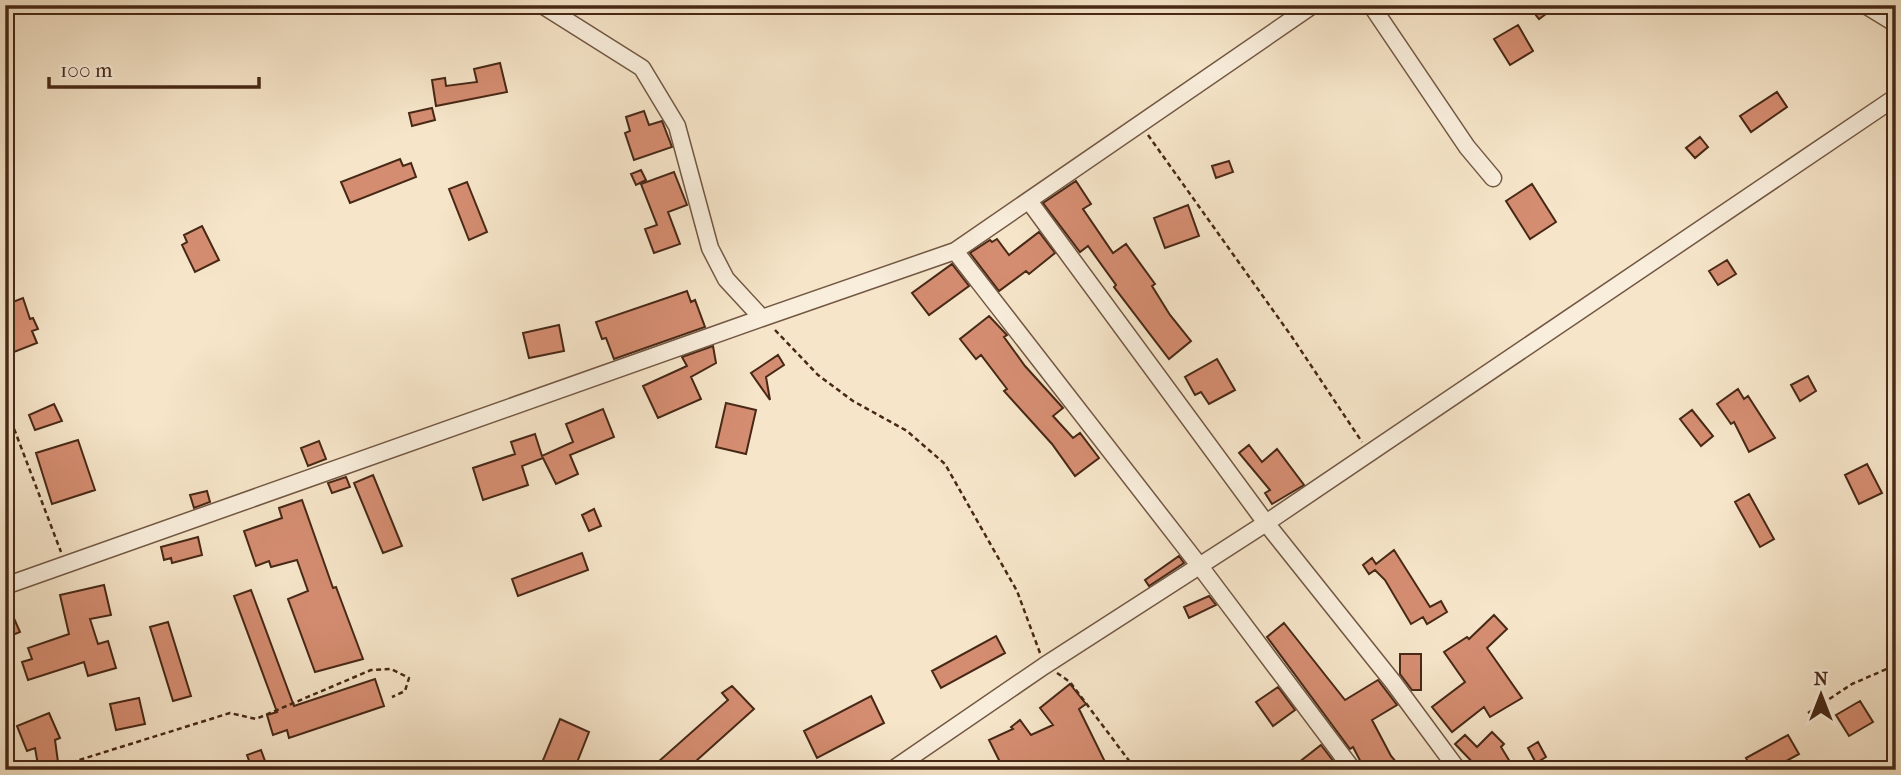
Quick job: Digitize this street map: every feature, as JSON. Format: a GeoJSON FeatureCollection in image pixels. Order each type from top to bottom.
{"type":"FeatureCollection","features":[{"type":"Feature","properties":{"kind":"street"},"geometry":{"type":"LineString","coordinates":[[542,5],[642,68],[677,127],[710,248],[726,279],[762,318]]}},
{"type":"Feature","properties":{"kind":"street"},"geometry":{"type":"LineString","coordinates":[[5,586],[954,251],[1313,5]]}},
{"type":"Feature","properties":{"kind":"street"},"geometry":{"type":"LineString","coordinates":[[1371,5],[1459,136],[1487,174],[1493,178]]}},
{"type":"Feature","properties":{"kind":"street"},"geometry":{"type":"LineString","coordinates":[[1865,5],[1896,23]]}},
{"type":"Feature","properties":{"kind":"street"},"geometry":{"type":"LineString","coordinates":[[892,770],[1044,666],[1369,454],[1896,97]]}},
{"type":"Feature","properties":{"kind":"street"},"geometry":{"type":"LineString","coordinates":[[1029,201],[1266,523],[1393,682],[1458,770]]}},
{"type":"Feature","properties":{"kind":"street"},"geometry":{"type":"LineString","coordinates":[[954,251],[1199,564],[1353,770]]}},
{"type":"Feature","properties":{"kind":"path"},"geometry":{"type":"LineString","coordinates":[[1139,123],[1292,337],[1369,454]]}},
{"type":"Feature","properties":{"kind":"path"},"geometry":{"type":"LineString","coordinates":[[762,318],[818,375],[853,401],[907,431],[945,464],[1017,591],[1044,666],[1070,682],[1136,770]]}},
{"type":"Feature","properties":{"kind":"path"},"geometry":{"type":"LineString","coordinates":[[5,405],[65,565]]}},
{"type":"Feature","properties":{"kind":"path"},"geometry":{"type":"LineString","coordinates":[[1808,713],[1852,684],[1896,665]]}},
{"type":"Feature","properties":{"kind":"path"},"geometry":{"type":"LineString","coordinates":[[47,770],[230,713],[256,719],[371,670],[391,670],[409,678],[405,691],[392,697]]}},
{"type":"Feature","properties":{"kind":"building"},"geometry":{"type":"Polygon","coordinates":[[[1528,5],[1558,5],[1539,19],[1528,5]]]}},
{"type":"Feature","properties":{"kind":"building"},"geometry":{"type":"Polygon","coordinates":[[[1518,25],[1533,51],[1510,65],[1494,39],[1518,25]]]}},
{"type":"Feature","properties":{"kind":"building"},"geometry":{"type":"Polygon","coordinates":[[[500,63],[507,92],[436,106],[432,80],[445,78],[446,86],[477,82],[474,69],[500,63]]]}},
{"type":"Feature","properties":{"kind":"building"},"geometry":{"type":"Polygon","coordinates":[[[1777,92],[1787,107],[1751,132],[1740,116],[1777,92]]]}},
{"type":"Feature","properties":{"kind":"building"},"geometry":{"type":"Polygon","coordinates":[[[432,108],[435,120],[412,126],[409,113],[432,108]]]}},
{"type":"Feature","properties":{"kind":"building"},"geometry":{"type":"Polygon","coordinates":[[[644,111],[649,125],[662,121],[672,147],[634,160],[625,133],[630,131],[626,117],[644,111]]]}},
{"type":"Feature","properties":{"kind":"building"},"geometry":{"type":"Polygon","coordinates":[[[1700,137],[1708,147],[1695,158],[1686,148],[1700,137]]]}},
{"type":"Feature","properties":{"kind":"building"},"geometry":{"type":"Polygon","coordinates":[[[400,159],[403,166],[411,163],[416,177],[350,203],[341,182],[400,159]]]}},
{"type":"Feature","properties":{"kind":"building"},"geometry":{"type":"Polygon","coordinates":[[[1229,161],[1233,172],[1216,178],[1212,166],[1229,161]]]}},
{"type":"Feature","properties":{"kind":"building"},"geometry":{"type":"Polygon","coordinates":[[[641,170],[646,180],[636,185],[631,174],[641,170]]]}},
{"type":"Feature","properties":{"kind":"building"},"geometry":{"type":"Polygon","coordinates":[[[674,172],[687,205],[668,212],[680,244],[654,253],[645,229],[657,225],[641,184],[674,172]]]}},
{"type":"Feature","properties":{"kind":"building"},"geometry":{"type":"Polygon","coordinates":[[[1076,181],[1091,204],[1083,209],[1113,253],[1126,244],[1155,284],[1152,286],[1170,315],[1191,341],[1169,359],[1114,287],[1116,285],[1088,246],[1080,252],[1043,203],[1076,181]]]}},
{"type":"Feature","properties":{"kind":"building"},"geometry":{"type":"Polygon","coordinates":[[[467,182],[487,232],[469,240],[449,189],[467,182]]]}},
{"type":"Feature","properties":{"kind":"building"},"geometry":{"type":"Polygon","coordinates":[[[1532,184],[1556,222],[1530,239],[1506,201],[1532,184]]]}},
{"type":"Feature","properties":{"kind":"building"},"geometry":{"type":"Polygon","coordinates":[[[1188,205],[1199,236],[1165,248],[1154,218],[1188,205]]]}},
{"type":"Feature","properties":{"kind":"building"},"geometry":{"type":"Polygon","coordinates":[[[202,226],[219,260],[195,272],[182,245],[187,242],[184,235],[202,226]]]}},
{"type":"Feature","properties":{"kind":"building"},"geometry":{"type":"Polygon","coordinates":[[[1039,232],[1055,253],[1029,274],[1026,271],[999,291],[970,253],[990,240],[992,242],[997,239],[1009,255],[1039,232]]]}},
{"type":"Feature","properties":{"kind":"building"},"geometry":{"type":"Polygon","coordinates":[[[1727,260],[1736,274],[1718,285],[1709,271],[1727,260]]]}},
{"type":"Feature","properties":{"kind":"building"},"geometry":{"type":"Polygon","coordinates":[[[952,264],[969,286],[929,315],[912,293],[952,264]]]}},
{"type":"Feature","properties":{"kind":"building"},"geometry":{"type":"Polygon","coordinates":[[[687,291],[691,302],[695,300],[705,327],[614,359],[596,322],[687,291]]]}},
{"type":"Feature","properties":{"kind":"building"},"geometry":{"type":"Polygon","coordinates":[[[23,298],[30,319],[33,318],[38,329],[32,331],[37,343],[14,352],[5,327],[5,305],[23,298]]]}},
{"type":"Feature","properties":{"kind":"building"},"geometry":{"type":"Polygon","coordinates":[[[989,316],[1007,335],[1004,337],[1025,366],[1063,408],[1053,416],[1073,438],[1080,433],[1099,458],[1075,476],[1052,444],[1004,391],[1007,389],[981,355],[976,359],[960,339],[989,316]]]}},
{"type":"Feature","properties":{"kind":"building"},"geometry":{"type":"Polygon","coordinates":[[[559,325],[564,351],[529,358],[523,333],[559,325]]]}},
{"type":"Feature","properties":{"kind":"building"},"geometry":{"type":"Polygon","coordinates":[[[713,346],[716,363],[691,377],[701,399],[658,418],[643,386],[687,366],[682,357],[713,346]]]}},
{"type":"Feature","properties":{"kind":"building"},"geometry":{"type":"Polygon","coordinates":[[[778,355],[784,365],[766,377],[770,400],[751,373],[778,355]]]}},
{"type":"Feature","properties":{"kind":"building"},"geometry":{"type":"Polygon","coordinates":[[[1217,359],[1235,390],[1209,404],[1201,392],[1195,395],[1185,377],[1217,359]]]}},
{"type":"Feature","properties":{"kind":"building"},"geometry":{"type":"Polygon","coordinates":[[[1808,376],[1816,391],[1800,401],[1791,385],[1808,376]]]}},
{"type":"Feature","properties":{"kind":"building"},"geometry":{"type":"Polygon","coordinates":[[[1738,389],[1744,399],[1748,396],[1775,438],[1749,452],[1734,422],[1731,424],[1717,404],[1738,389]]]}},
{"type":"Feature","properties":{"kind":"building"},"geometry":{"type":"Polygon","coordinates":[[[726,403],[756,410],[746,454],[716,447],[726,403]]]}},
{"type":"Feature","properties":{"kind":"building"},"geometry":{"type":"Polygon","coordinates":[[[54,404],[62,421],[35,430],[29,415],[54,404]]]}},
{"type":"Feature","properties":{"kind":"building"},"geometry":{"type":"Polygon","coordinates":[[[603,409],[614,437],[570,455],[578,474],[556,484],[543,458],[522,466],[528,485],[483,500],[473,468],[515,454],[511,442],[535,434],[542,456],[573,442],[566,424],[603,409]]]}},
{"type":"Feature","properties":{"kind":"building"},"geometry":{"type":"Polygon","coordinates":[[[1692,410],[1713,436],[1701,446],[1680,419],[1692,410]]]}},
{"type":"Feature","properties":{"kind":"building"},"geometry":{"type":"Polygon","coordinates":[[[78,440],[95,490],[52,504],[36,453],[78,440]]]}},
{"type":"Feature","properties":{"kind":"building"},"geometry":{"type":"Polygon","coordinates":[[[319,441],[326,459],[308,466],[301,448],[319,441]]]}},
{"type":"Feature","properties":{"kind":"building"},"geometry":{"type":"Polygon","coordinates":[[[1249,445],[1262,462],[1277,449],[1304,485],[1272,504],[1265,493],[1270,490],[1239,453],[1249,445]]]}},
{"type":"Feature","properties":{"kind":"building"},"geometry":{"type":"Polygon","coordinates":[[[1867,464],[1882,493],[1859,504],[1845,475],[1867,464]]]}},
{"type":"Feature","properties":{"kind":"building"},"geometry":{"type":"Polygon","coordinates":[[[373,475],[402,546],[383,553],[354,483],[373,475]]]}},
{"type":"Feature","properties":{"kind":"building"},"geometry":{"type":"Polygon","coordinates":[[[346,477],[350,487],[332,493],[328,483],[346,477]]]}},
{"type":"Feature","properties":{"kind":"building"},"geometry":{"type":"Polygon","coordinates":[[[207,491],[210,502],[194,508],[190,495],[207,491]]]}},
{"type":"Feature","properties":{"kind":"building"},"geometry":{"type":"Polygon","coordinates":[[[1749,494],[1774,539],[1760,547],[1735,502],[1749,494]]]}},
{"type":"Feature","properties":{"kind":"building"},"geometry":{"type":"Polygon","coordinates":[[[302,500],[333,588],[336,587],[363,659],[315,672],[288,599],[308,591],[297,560],[271,567],[269,561],[256,566],[244,531],[282,518],[279,508],[302,500]]]}},
{"type":"Feature","properties":{"kind":"building"},"geometry":{"type":"Polygon","coordinates":[[[594,509],[601,526],[589,531],[582,515],[594,509]]]}},
{"type":"Feature","properties":{"kind":"building"},"geometry":{"type":"Polygon","coordinates":[[[198,537],[202,555],[172,563],[171,558],[164,560],[161,547],[198,537]]]}},
{"type":"Feature","properties":{"kind":"building"},"geometry":{"type":"Polygon","coordinates":[[[1394,550],[1430,607],[1441,601],[1447,612],[1427,624],[1423,617],[1411,624],[1385,580],[1375,570],[1369,574],[1363,565],[1372,558],[1376,564],[1394,550]]]}},
{"type":"Feature","properties":{"kind":"building"},"geometry":{"type":"Polygon","coordinates":[[[582,553],[588,570],[518,596],[512,579],[582,553]]]}},
{"type":"Feature","properties":{"kind":"building"},"geometry":{"type":"Polygon","coordinates":[[[1179,556],[1184,563],[1149,586],[1145,580],[1179,556]]]}},
{"type":"Feature","properties":{"kind":"building"},"geometry":{"type":"Polygon","coordinates":[[[104,585],[111,615],[90,619],[98,644],[108,641],[116,668],[88,676],[84,662],[28,680],[22,662],[32,659],[28,648],[69,634],[60,595],[104,585]]]}},
{"type":"Feature","properties":{"kind":"building"},"geometry":{"type":"Polygon","coordinates":[[[251,590],[294,706],[375,679],[384,706],[289,738],[287,730],[273,735],[267,715],[277,712],[234,596],[251,590]]]}},
{"type":"Feature","properties":{"kind":"building"},"geometry":{"type":"Polygon","coordinates":[[[1209,596],[1216,605],[1189,618],[1184,607],[1209,596]]]}},
{"type":"Feature","properties":{"kind":"building"},"geometry":{"type":"Polygon","coordinates":[[[5,598],[20,632],[5,638],[5,598]]]}},
{"type":"Feature","properties":{"kind":"building"},"geometry":{"type":"Polygon","coordinates":[[[1494,615],[1507,629],[1487,648],[1522,698],[1490,717],[1484,707],[1452,732],[1432,707],[1465,682],[1444,652],[1467,637],[1469,639],[1494,615]]]}},
{"type":"Feature","properties":{"kind":"building"},"geometry":{"type":"Polygon","coordinates":[[[168,622],[191,696],[173,701],[150,627],[168,622]]]}},
{"type":"Feature","properties":{"kind":"building"},"geometry":{"type":"Polygon","coordinates":[[[1284,623],[1345,700],[1378,680],[1397,705],[1372,720],[1391,756],[1403,770],[1365,770],[1353,747],[1350,749],[1267,637],[1284,623]]]}},
{"type":"Feature","properties":{"kind":"building"},"geometry":{"type":"Polygon","coordinates":[[[996,636],[1005,653],[941,688],[932,671],[996,636]]]}},
{"type":"Feature","properties":{"kind":"building"},"geometry":{"type":"Polygon","coordinates":[[[1400,654],[1421,654],[1421,690],[1412,690],[1400,674],[1400,654]]]}},
{"type":"Feature","properties":{"kind":"building"},"geometry":{"type":"Polygon","coordinates":[[[1070,684],[1086,704],[1079,709],[1109,770],[1023,770],[1020,762],[1002,770],[980,770],[999,760],[989,740],[1013,729],[1011,727],[1020,720],[1031,735],[1053,725],[1040,708],[1070,684]]]}},
{"type":"Feature","properties":{"kind":"building"},"geometry":{"type":"Polygon","coordinates":[[[732,686],[754,709],[686,770],[665,770],[658,762],[728,700],[722,693],[732,686]]]}},
{"type":"Feature","properties":{"kind":"building"},"geometry":{"type":"Polygon","coordinates":[[[1278,687],[1295,710],[1273,726],[1256,702],[1278,687]]]}},
{"type":"Feature","properties":{"kind":"building"},"geometry":{"type":"Polygon","coordinates":[[[871,696],[884,723],[817,758],[804,731],[871,696]]]}},
{"type":"Feature","properties":{"kind":"building"},"geometry":{"type":"Polygon","coordinates":[[[139,698],[145,724],[116,730],[110,704],[139,698]]]}},
{"type":"Feature","properties":{"kind":"building"},"geometry":{"type":"Polygon","coordinates":[[[1860,701],[1873,722],[1849,736],[1836,715],[1860,701]]]}},
{"type":"Feature","properties":{"kind":"building"},"geometry":{"type":"Polygon","coordinates":[[[49,713],[60,738],[55,740],[58,762],[38,765],[35,748],[27,751],[17,726],[49,713]]]}},
{"type":"Feature","properties":{"kind":"building"},"geometry":{"type":"Polygon","coordinates":[[[560,719],[589,732],[574,770],[539,770],[560,719]]]}},
{"type":"Feature","properties":{"kind":"building"},"geometry":{"type":"Polygon","coordinates":[[[1492,732],[1504,744],[1501,747],[1515,770],[1480,770],[1455,744],[1465,735],[1477,747],[1492,732]]]}},
{"type":"Feature","properties":{"kind":"building"},"geometry":{"type":"Polygon","coordinates":[[[1788,735],[1799,754],[1770,770],[1752,770],[1746,758],[1788,735]]]}},
{"type":"Feature","properties":{"kind":"building"},"geometry":{"type":"Polygon","coordinates":[[[1538,742],[1546,757],[1536,763],[1528,748],[1538,742]]]}},
{"type":"Feature","properties":{"kind":"building"},"geometry":{"type":"Polygon","coordinates":[[[1321,745],[1334,762],[1324,770],[1303,770],[1298,763],[1321,745]]]}},
{"type":"Feature","properties":{"kind":"building"},"geometry":{"type":"Polygon","coordinates":[[[261,750],[265,761],[251,766],[247,755],[261,750]]]}}]}
